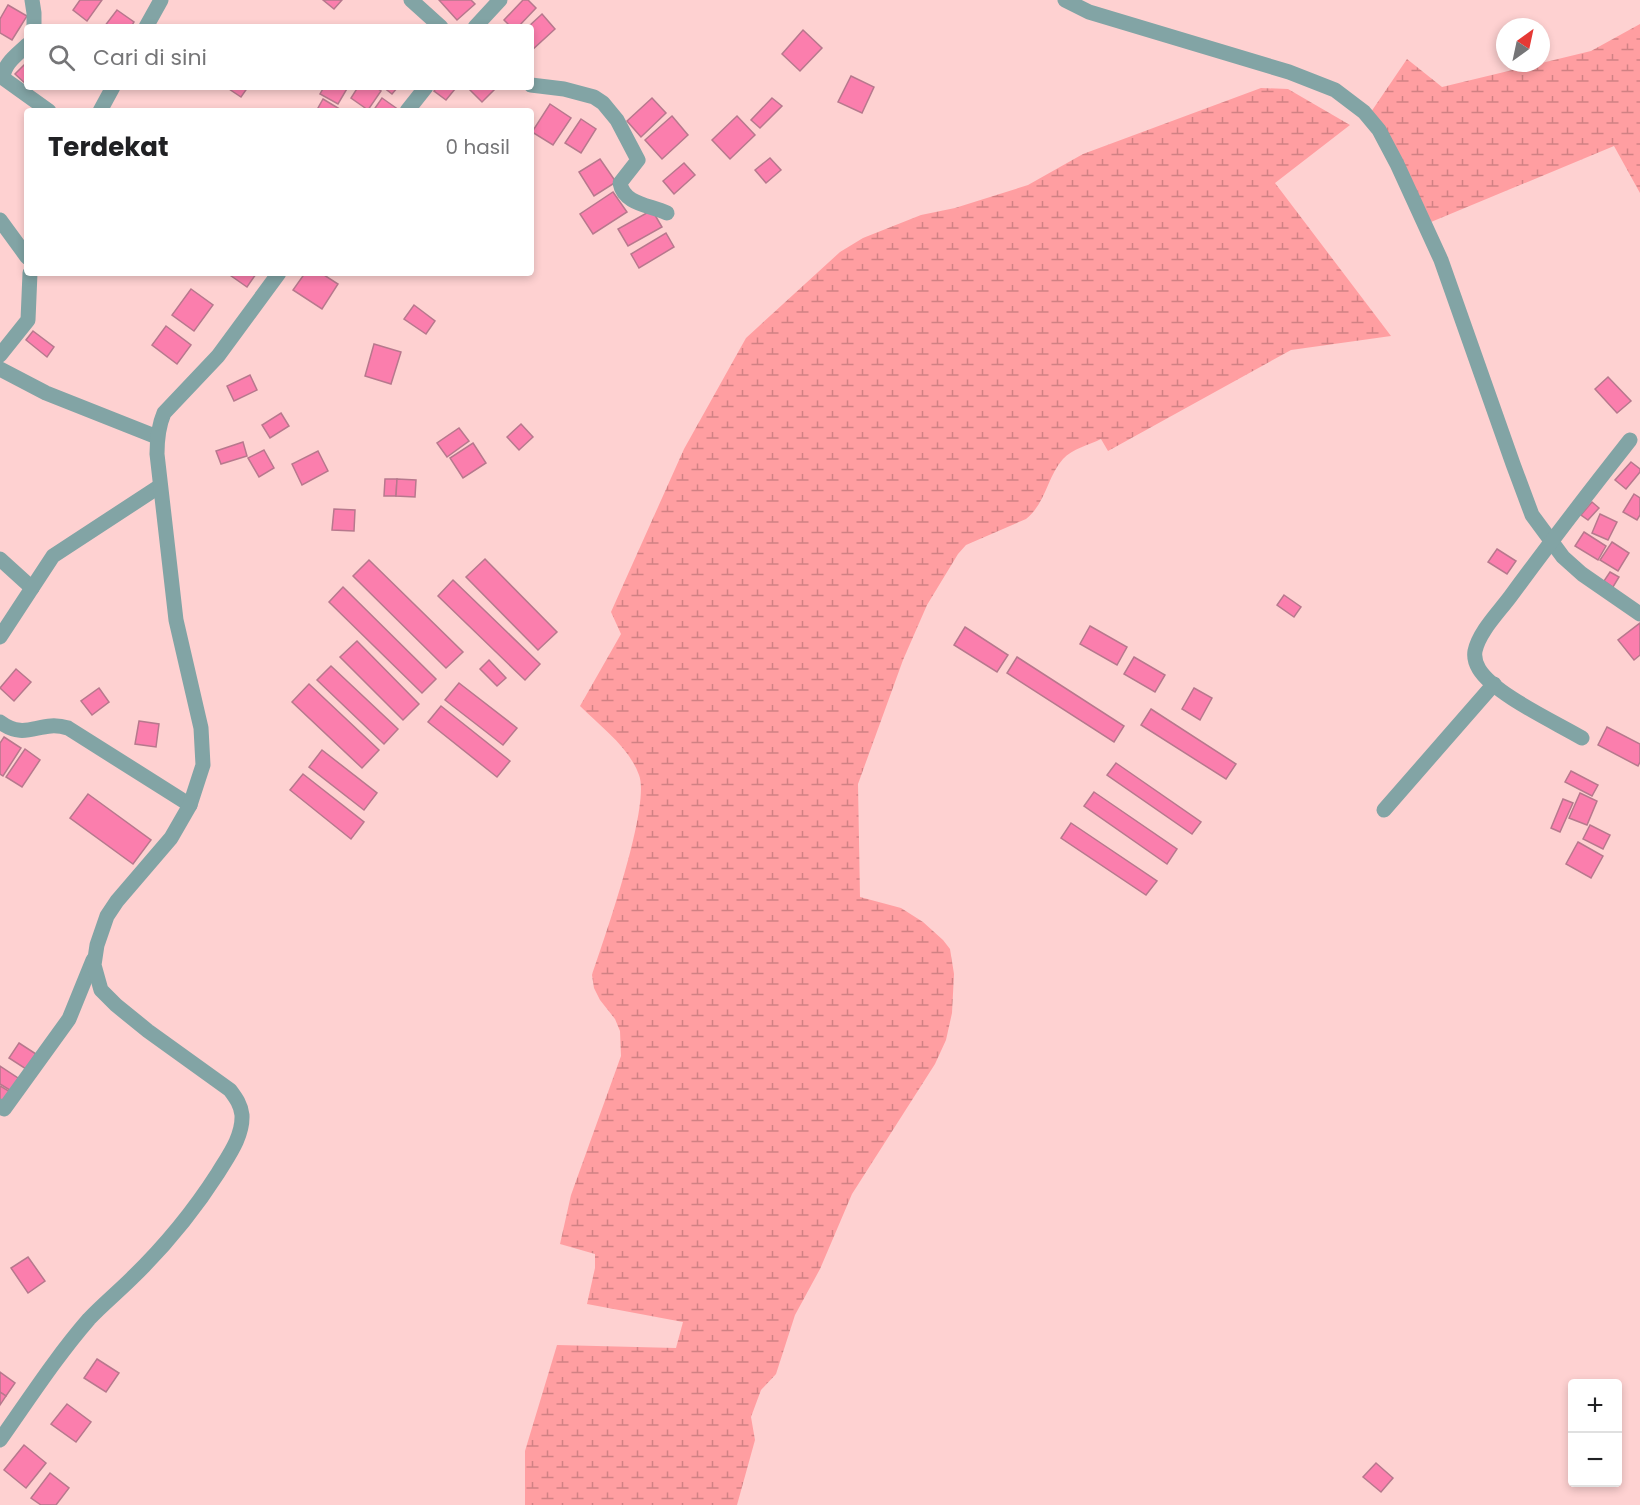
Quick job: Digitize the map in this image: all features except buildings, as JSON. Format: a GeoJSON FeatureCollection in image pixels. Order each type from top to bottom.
{"type":"FeatureCollection","features":[{"type":"Feature","properties":{"kind":"street"},"geometry":{"type":"LineString","coordinates":[[32,0],[34,24]]}},
{"type":"Feature","properties":{"kind":"street"},"geometry":{"type":"LineString","coordinates":[[148,24],[161,0]]}},
{"type":"Feature","properties":{"kind":"street"},"geometry":{"type":"LineString","coordinates":[[411,0],[438,24]]}},
{"type":"Feature","properties":{"kind":"street"},"geometry":{"type":"LineString","coordinates":[[478,24],[500,0]]}},
{"type":"Feature","properties":{"kind":"street"},"geometry":{"type":"LineString","coordinates":[[1065,0],[1089,12],[1289,72],[1335,90],[1364,112],[1378,130],[1397,164],[1441,260],[1532,515],[1563,557],[1582,574],[1640,614]]}},
{"type":"Feature","properties":{"kind":"street"},"geometry":{"type":"LineString","coordinates":[[24,48],[9,63],[2,75],[3,78],[45,108]]}},
{"type":"Feature","properties":{"kind":"street"},"geometry":{"type":"LineString","coordinates":[[534,85],[564,89],[594,97],[603,103],[617,120],[638,160],[620,183],[621,190],[630,200],[656,207],[667,213]]}},
{"type":"Feature","properties":{"kind":"street"},"geometry":{"type":"LineString","coordinates":[[102,108],[111,90]]}},
{"type":"Feature","properties":{"kind":"street"},"geometry":{"type":"LineString","coordinates":[[409,108],[424,90]]}},
{"type":"Feature","properties":{"kind":"street"},"geometry":{"type":"LineString","coordinates":[[0,220],[24,253]]}},
{"type":"Feature","properties":{"kind":"street"},"geometry":{"type":"LineString","coordinates":[[0,356],[28,320],[30,276]]}},
{"type":"Feature","properties":{"kind":"street"},"geometry":{"type":"LineString","coordinates":[[0,1106],[4,1109],[69,1019],[95,956],[102,929],[112,909],[171,838],[190,805],[203,765],[201,728],[176,620],[160,486],[157,437],[164,413],[218,356],[277,276]]}},
{"type":"Feature","properties":{"kind":"street"},"geometry":{"type":"LineString","coordinates":[[0,369],[46,393],[157,437]]}},
{"type":"Feature","properties":{"kind":"street"},"geometry":{"type":"LineString","coordinates":[[1581,738],[1494,684],[1478,668],[1475,660],[1478,644],[1491,623],[1550,542],[1630,440]]}},
{"type":"Feature","properties":{"kind":"street"},"geometry":{"type":"LineString","coordinates":[[0,637],[53,556],[160,486]]}},
{"type":"Feature","properties":{"kind":"street"},"geometry":{"type":"LineString","coordinates":[[0,559],[32,588]]}},
{"type":"Feature","properties":{"kind":"street"},"geometry":{"type":"LineString","coordinates":[[1384,810],[1494,684]]}},
{"type":"Feature","properties":{"kind":"street"},"geometry":{"type":"LineString","coordinates":[[0,722],[11,730],[18,731],[49,725],[68,728],[190,805]]}},
{"type":"Feature","properties":{"kind":"street"},"geometry":{"type":"LineString","coordinates":[[0,1440],[56,1360],[90,1318],[133,1277],[193,1211],[237,1141],[241,1126],[242,1114],[239,1102],[231,1090],[148,1030],[101,990],[95,974],[95,956]]}},
{"type":"Feature","properties":{"kind":"green space"},"geometry":{"type":"Polygon","coordinates":[[[1640,24],[1640,193],[1614,146],[1431,222],[1371,112],[1407,59],[1442,87],[1504,72],[1550,72],[1550,61],[1591,51],[1640,24]]]}},
{"type":"Feature","properties":{"kind":"green space"},"geometry":{"type":"Polygon","coordinates":[[[1261,88],[1288,89],[1350,125],[1275,183],[1391,336],[1291,350],[1108,451],[1101,439],[1076,450],[1063,459],[1058,466],[1033,513],[1026,519],[966,545],[958,554],[927,605],[903,660],[858,784],[860,897],[901,908],[923,922],[950,949],[954,974],[952,1013],[946,1040],[935,1064],[852,1194],[820,1269],[795,1315],[776,1374],[761,1390],[751,1417],[755,1440],[737,1505],[525,1505],[525,1451],[557,1345],[676,1348],[683,1322],[587,1304],[595,1268],[595,1254],[560,1244],[571,1195],[621,1056],[620,1031],[615,1019],[594,988],[592,975],[633,842],[641,791],[639,775],[629,755],[580,706],[621,634],[611,612],[684,449],[746,338],[840,252],[863,238],[921,215],[955,208],[1028,185],[1083,154],[1261,88]]]}}]}
